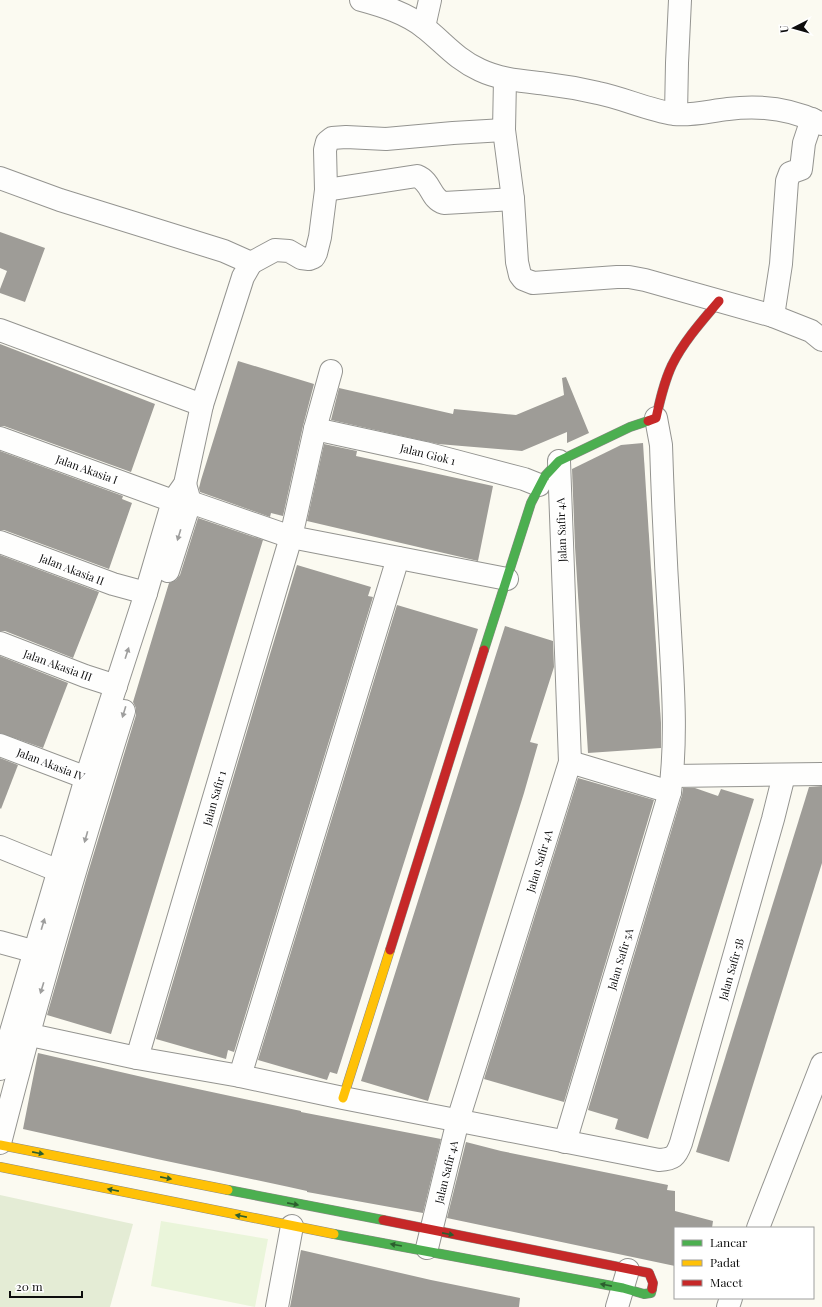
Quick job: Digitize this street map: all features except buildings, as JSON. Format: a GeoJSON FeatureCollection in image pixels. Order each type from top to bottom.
{"type":"FeatureCollection","features":[{"type":"Feature","properties":{"kind":"street"},"geometry":{"type":"LineString","coordinates":[[361,0],[408,17],[424,27],[462,60],[490,74],[505,79],[548,84],[599,93],[676,114],[758,107],[782,111],[817,121],[804,143],[801,169],[790,173],[787,181],[781,264],[773,316]]}},
{"type":"Feature","properties":{"kind":"street"},"geometry":{"type":"LineString","coordinates":[[424,27],[430,0]]}},
{"type":"Feature","properties":{"kind":"street"},"geometry":{"type":"LineString","coordinates":[[676,114],[680,0]]}},
{"type":"Feature","properties":{"kind":"street"},"geometry":{"type":"LineString","coordinates":[[505,79],[504,130],[513,199],[517,262],[522,279],[533,283],[629,277],[773,316],[811,331],[822,340]]}},
{"type":"Feature","properties":{"kind":"street"},"geometry":{"type":"LineString","coordinates":[[0,1069],[43,954],[94,781],[183,496],[202,405],[243,277],[251,263],[275,250],[288,251],[301,258],[309,259],[314,257],[320,237],[326,190],[325,150],[327,142],[332,138],[346,137],[386,139],[504,130]]}},
{"type":"Feature","properties":{"kind":"street"},"geometry":{"type":"LineString","coordinates":[[326,190],[417,176],[423,178],[427,182],[439,202],[444,203],[513,199]]}},
{"type":"Feature","properties":{"kind":"street"},"geometry":{"type":"LineString","coordinates":[[0,178],[60,200],[224,251],[251,263]]}},
{"type":"Feature","properties":{"kind":"street"},"geometry":{"type":"LineString","coordinates":[[343,1098],[531,503],[539,486],[544,476],[558,461],[630,427],[656,418],[667,376],[680,351],[693,332],[719,301]]}},
{"type":"Feature","properties":{"kind":"street"},"geometry":{"type":"LineString","coordinates":[[0,330],[202,405]]}},
{"type":"Feature","properties":{"kind":"street"},"geometry":{"type":"LineString","coordinates":[[290,537],[315,429],[331,371]]}},
{"type":"Feature","properties":{"kind":"street","name":"Jalan Safir 5A"},"geometry":{"type":"LineString","coordinates":[[565,1142],[671,784],[673,683],[661,445],[656,418]]}},
{"type":"Feature","properties":{"kind":"street","name":"Jalan Giok 1"},"geometry":{"type":"LineString","coordinates":[[315,429],[425,453],[524,480],[539,486]]}},
{"type":"Feature","properties":{"kind":"street","name":"Jalan Akasia I"},"geometry":{"type":"LineString","coordinates":[[0,438],[183,496],[290,537],[507,580]]}},
{"type":"Feature","properties":{"kind":"street","name":"Jalan Safir 4A"},"geometry":{"type":"LineString","coordinates":[[429,1241],[458,1120],[570,762],[558,461]]}},
{"type":"Feature","properties":{"kind":"street"},"geometry":{"type":"LineString","coordinates":[[43,954],[59,871],[94,781],[116,686],[146,593],[183,496]]}},
{"type":"Feature","properties":{"kind":"street","name":"Jalan Safir 1"},"geometry":{"type":"LineString","coordinates":[[137,1058],[290,537]]}},
{"type":"Feature","properties":{"kind":"street","name":"Jalan Akasia II"},"geometry":{"type":"LineString","coordinates":[[0,542],[113,584],[146,593]]}},
{"type":"Feature","properties":{"kind":"street"},"geometry":{"type":"LineString","coordinates":[[240,1076],[398,558]]}},
{"type":"Feature","properties":{"kind":"street","name":"Jalan Akasia III"},"geometry":{"type":"LineString","coordinates":[[0,643],[85,676],[116,686]]}},
{"type":"Feature","properties":{"kind":"street","name":"Jalan Akasia IV"},"geometry":{"type":"LineString","coordinates":[[0,745],[94,781]]}},
{"type":"Feature","properties":{"kind":"street"},"geometry":{"type":"LineString","coordinates":[[570,762],[671,784],[784,775],[822,774]]}},
{"type":"Feature","properties":{"kind":"street","name":"Jalan Safir 5B"},"geometry":{"type":"LineString","coordinates":[[565,1142],[658,1160],[670,1159],[677,1153],[773,819],[784,775]]}},
{"type":"Feature","properties":{"kind":"street"},"geometry":{"type":"LineString","coordinates":[[0,847],[59,871]]}},
{"type":"Feature","properties":{"kind":"street"},"geometry":{"type":"LineString","coordinates":[[0,942],[43,954]]}},
{"type":"Feature","properties":{"kind":"street"},"geometry":{"type":"LineString","coordinates":[[11,1040],[137,1058],[240,1076],[565,1142]]}},
{"type":"Feature","properties":{"kind":"street"},"geometry":{"type":"LineString","coordinates":[[11,1040],[0,1144],[429,1241],[623,1288]]}},
{"type":"Feature","properties":{"kind":"street"},"geometry":{"type":"LineString","coordinates":[[758,1227],[822,1064]]}},
{"type":"Feature","properties":{"kind":"street"},"geometry":{"type":"LineString","coordinates":[[0,1168],[292,1226],[429,1241],[623,1288]]}},
{"type":"Feature","properties":{"kind":"street"},"geometry":{"type":"LineString","coordinates":[[277,1307],[292,1226]]}},
{"type":"Feature","properties":{"kind":"green space"},"geometry":{"type":"Polygon","coordinates":[[[0,1195],[133,1224],[110,1307],[0,1307],[0,1195]]]}},
{"type":"Feature","properties":{"kind":"green space"},"geometry":{"type":"Polygon","coordinates":[[[161,1221],[268,1239],[255,1307],[151,1286],[161,1221]]]}},
{"type":"Feature","properties":{"kind":"traffic: fast"},"geometry":{"type":"LineString","coordinates":[[484,650],[531,503],[545,476],[559,461],[630,427],[648,421]]}},
{"type":"Feature","properties":{"kind":"traffic: fast"},"geometry":{"type":"LineString","coordinates":[[228,1190],[383,1220]]}},
{"type":"Feature","properties":{"kind":"traffic: fast"},"geometry":{"type":"LineString","coordinates":[[334,1234],[623,1288],[644,1294],[651,1293],[652,1289]]}},
{"type":"Feature","properties":{"kind":"traffic: slow"},"geometry":{"type":"LineString","coordinates":[[343,1098],[390,950]]}},
{"type":"Feature","properties":{"kind":"traffic: slow"},"geometry":{"type":"LineString","coordinates":[[0,1145],[228,1190]]}},
{"type":"Feature","properties":{"kind":"traffic: slow"},"geometry":{"type":"LineString","coordinates":[[0,1167],[334,1234]]}},
{"type":"Feature","properties":{"kind":"traffic: jam"},"geometry":{"type":"LineString","coordinates":[[648,421],[656,418],[664,384],[677,356],[719,301]]}},
{"type":"Feature","properties":{"kind":"traffic: jam"},"geometry":{"type":"LineString","coordinates":[[390,950],[484,650]]}},
{"type":"Feature","properties":{"kind":"traffic: jam"},"geometry":{"type":"LineString","coordinates":[[383,1220],[649,1273],[653,1283],[652,1289]]}}]}
